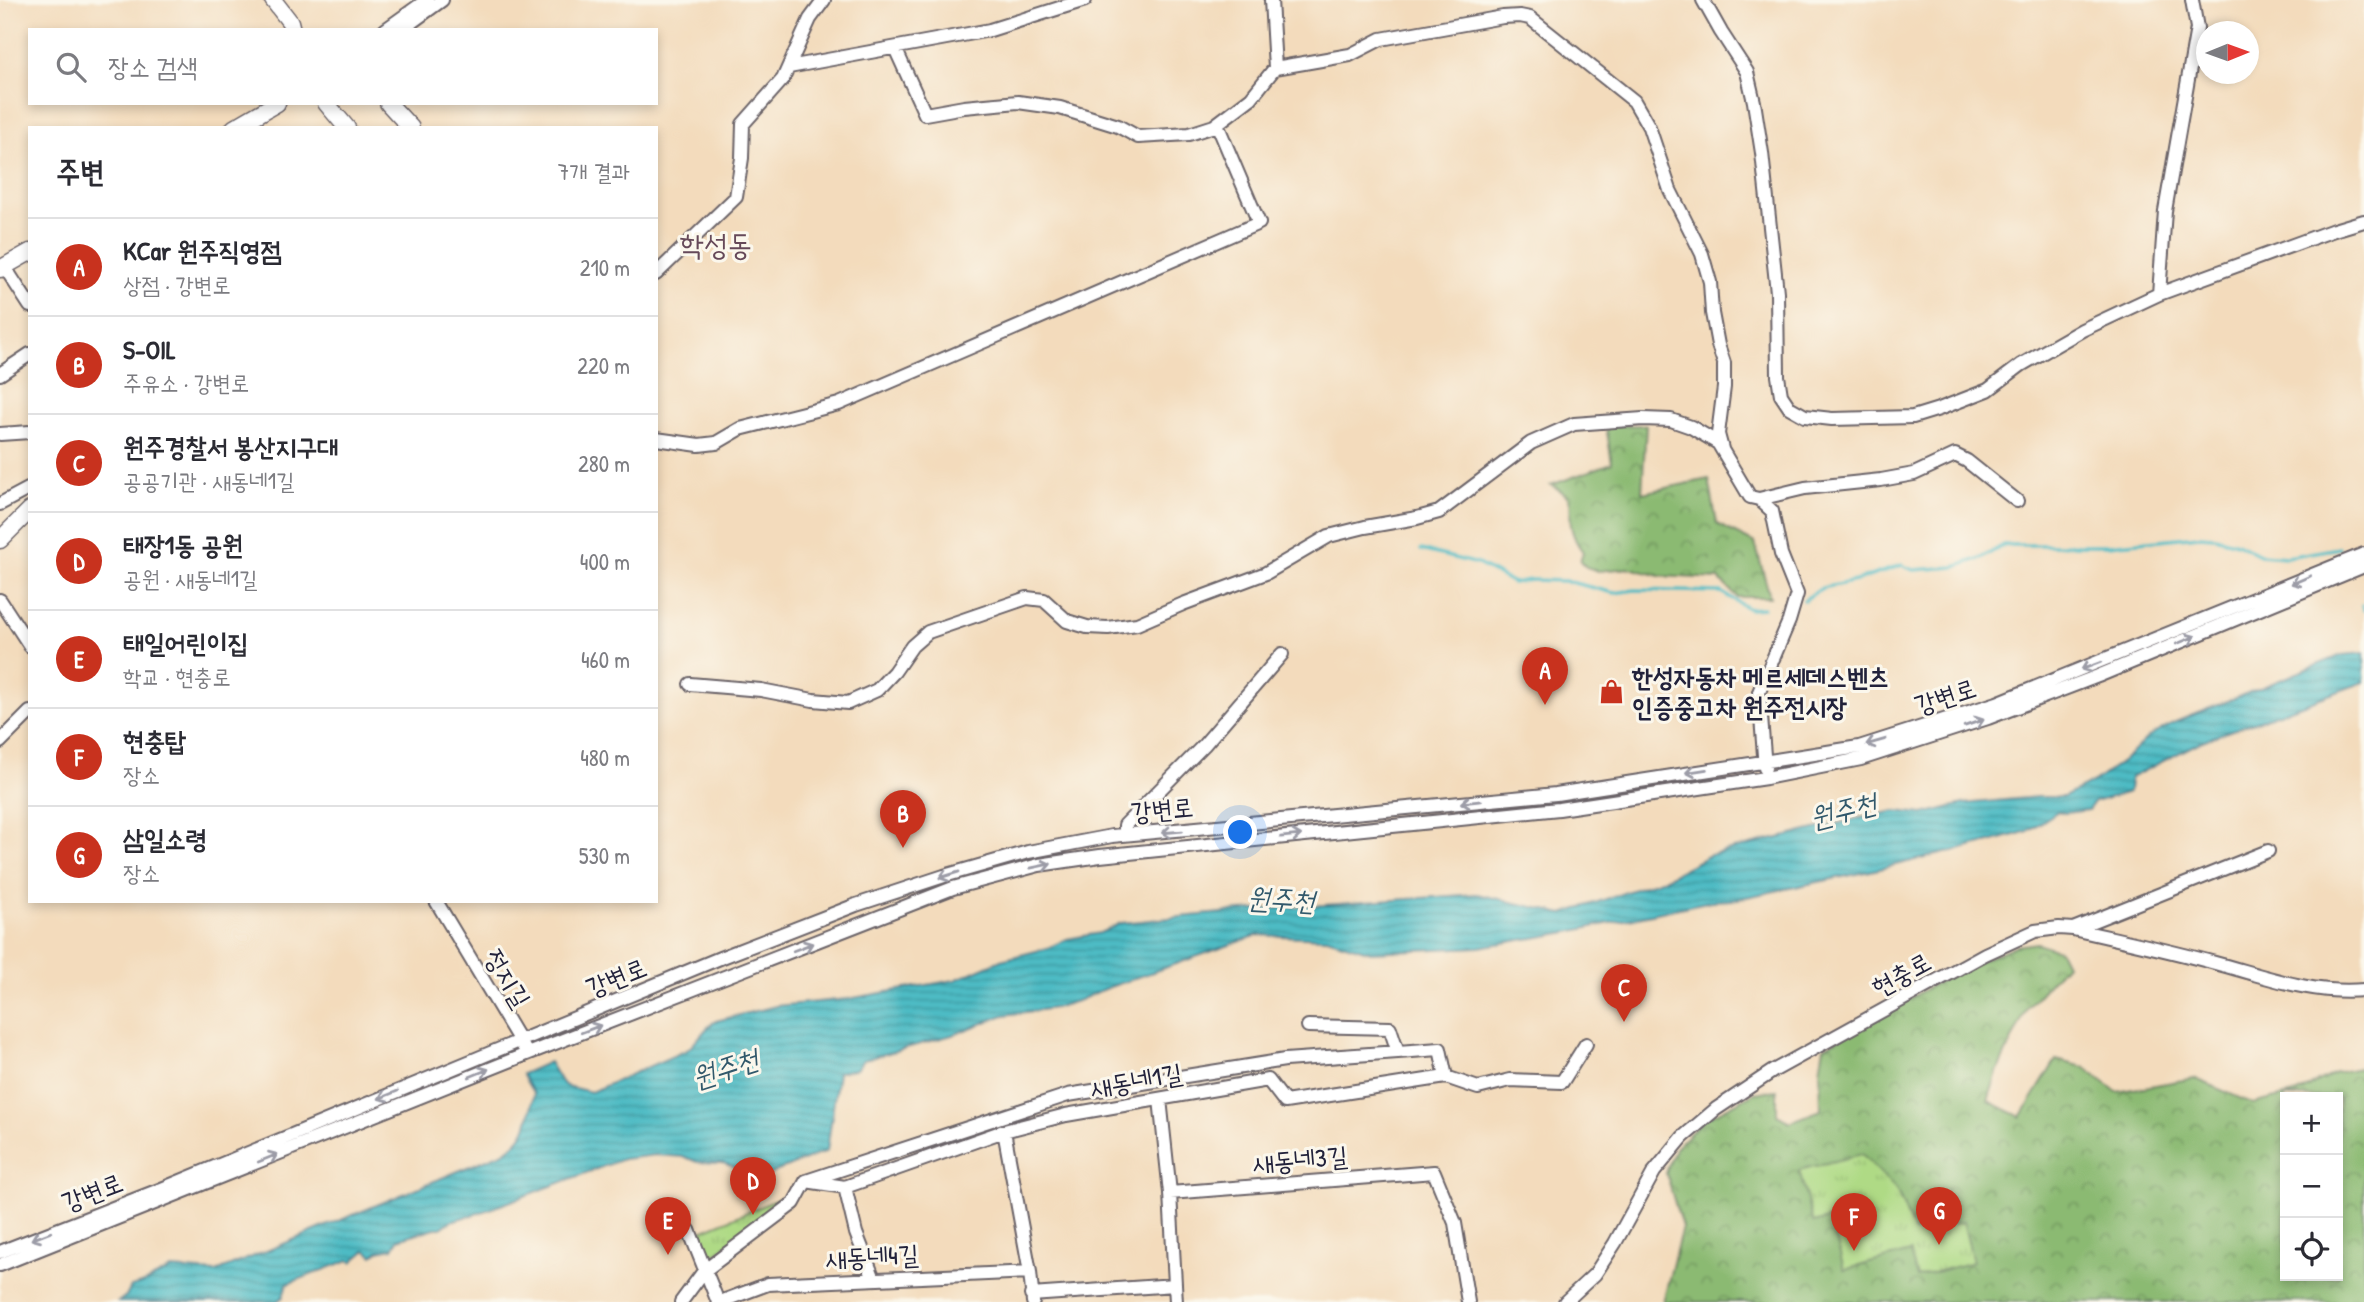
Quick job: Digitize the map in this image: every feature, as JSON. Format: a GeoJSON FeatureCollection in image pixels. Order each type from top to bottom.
{"type":"FeatureCollection","features":[{"type":"Feature","properties":{"kind":"main road"},"geometry":{"type":"LineString","coordinates":[[273,0],[295,27]]}},
{"type":"Feature","properties":{"kind":"main road"},"geometry":{"type":"LineString","coordinates":[[237,126],[274,105]]}},
{"type":"Feature","properties":{"kind":"main road"},"geometry":{"type":"LineString","coordinates":[[328,105],[345,126]]}},
{"type":"Feature","properties":{"kind":"main road"},"geometry":{"type":"LineString","coordinates":[[390,105],[409,126]]}},
{"type":"Feature","properties":{"kind":"main road"},"geometry":{"type":"LineString","coordinates":[[2,268],[28,253]]}},
{"type":"Feature","properties":{"kind":"main road"},"geometry":{"type":"LineString","coordinates":[[0,540],[28,512]]}},
{"type":"Feature","properties":{"kind":"street"},"geometry":{"type":"LineString","coordinates":[[388,28],[428,0]]}},
{"type":"Feature","properties":{"kind":"street"},"geometry":{"type":"LineString","coordinates":[[404,28],[442,0]]}},
{"type":"Feature","properties":{"kind":"street"},"geometry":{"type":"LineString","coordinates":[[658,273],[736,197],[742,158],[743,124],[783,79],[810,19],[824,0]]}},
{"type":"Feature","properties":{"kind":"street"},"geometry":{"type":"LineString","coordinates":[[789,67],[990,30],[1085,0]]}},
{"type":"Feature","properties":{"kind":"street"},"geometry":{"type":"LineString","coordinates":[[895,48],[925,114],[964,107],[1018,103],[1060,108],[1118,126],[1138,137],[1189,134],[1217,124],[1251,99],[1275,68],[1271,0]]}},
{"type":"Feature","properties":{"kind":"street"},"geometry":{"type":"LineString","coordinates":[[1703,0],[1747,72],[1762,153],[1777,292],[1778,376],[1781,396],[1788,407],[1805,416],[1832,419],[1913,417],[1939,410],[1988,390],[2021,365],[2071,336],[2159,294],[2364,221]]}},
{"type":"Feature","properties":{"kind":"street"},"geometry":{"type":"LineString","coordinates":[[2159,294],[2165,211],[2197,28],[2192,0]]}},
{"type":"Feature","properties":{"kind":"street"},"geometry":{"type":"LineString","coordinates":[[1275,68],[1332,60],[1350,55],[1381,39],[1520,16],[1530,18],[1540,25],[1634,101],[1642,112],[1670,190],[1702,254],[1710,282],[1712,313],[1724,363],[1718,434],[1723,453]]}},
{"type":"Feature","properties":{"kind":"street"},"geometry":{"type":"LineString","coordinates":[[658,439],[699,445],[716,443],[740,429],[839,404],[1259,223],[1217,124]]}},
{"type":"Feature","properties":{"kind":"street"},"geometry":{"type":"LineString","coordinates":[[2,268],[28,303]]}},
{"type":"Feature","properties":{"kind":"street"},"geometry":{"type":"LineString","coordinates":[[0,374],[28,355]]}},
{"type":"Feature","properties":{"kind":"street"},"geometry":{"type":"LineString","coordinates":[[690,684],[761,690],[813,700],[848,703],[877,690],[912,646],[928,632],[1027,598],[1044,600],[1067,621],[1087,627],[1108,628],[1137,624],[1266,573],[1329,536],[1417,519],[1439,512],[1531,443],[1574,424],[1606,420],[1671,420],[1691,427],[1718,443],[1750,497],[1759,499],[1805,488],[1914,474],[1955,455],[1967,461],[2017,501]]}},
{"type":"Feature","properties":{"kind":"street"},"geometry":{"type":"LineString","coordinates":[[0,434],[28,432]]}},
{"type":"Feature","properties":{"kind":"street"},"geometry":{"type":"LineString","coordinates":[[0,503],[28,489]]}},
{"type":"Feature","properties":{"kind":"street"},"geometry":{"type":"LineString","coordinates":[[1759,499],[1772,512],[1781,554],[1797,594],[1789,621],[1759,692],[1766,778]]}},
{"type":"Feature","properties":{"kind":"street","name":"강변로"},"geometry":{"type":"LineString","coordinates":[[0,1252],[159,1191],[720,958],[856,905],[944,876],[1028,852],[1125,835],[1556,794],[1859,747],[1997,703],[2364,554]]}},
{"type":"Feature","properties":{"kind":"street","name":"강변로"},"geometry":{"type":"LineString","coordinates":[[0,1265],[527,1054],[953,888],[1039,865],[1100,856],[1559,809],[1766,778],[1861,759],[1988,718],[2098,676],[2364,566]]}},
{"type":"Feature","properties":{"kind":"street"},"geometry":{"type":"LineString","coordinates":[[0,600],[28,643]]}},
{"type":"Feature","properties":{"kind":"street"},"geometry":{"type":"LineString","coordinates":[[1125,835],[1125,825],[1204,745],[1282,654]]}},
{"type":"Feature","properties":{"kind":"street"},"geometry":{"type":"LineString","coordinates":[[0,742],[28,714]]}},
{"type":"Feature","properties":{"kind":"street"},"geometry":{"type":"LineString","coordinates":[[2073,929],[2268,851]]}},
{"type":"Feature","properties":{"kind":"street","name":"정지길"},"geometry":{"type":"LineString","coordinates":[[437,903],[527,1054]]}},
{"type":"Feature","properties":{"kind":"street","name":"현충로"},"geometry":{"type":"LineString","coordinates":[[1565,1302],[1595,1274],[1654,1172],[1683,1137],[1716,1109],[1773,1071],[1985,954],[2035,931],[2073,929],[2214,962],[2299,986],[2346,992],[2364,990]]}},
{"type":"Feature","properties":{"kind":"street"},"geometry":{"type":"LineString","coordinates":[[1308,1026],[1390,1028],[1398,1052]]}},
{"type":"Feature","properties":{"kind":"street","name":"새동네1길"},"geometry":{"type":"LineString","coordinates":[[806,1181],[845,1187],[1004,1130],[1066,1115],[1268,1080],[1285,1102],[1446,1077],[1478,1088],[1510,1080],[1562,1082],[1586,1044]]}},
{"type":"Feature","properties":{"kind":"street"},"geometry":{"type":"LineString","coordinates":[[681,1302],[704,1271],[794,1203],[806,1181],[1068,1095],[1285,1060],[1440,1049],[1446,1077]]}},
{"type":"Feature","properties":{"kind":"street"},"geometry":{"type":"LineString","coordinates":[[1160,1098],[1170,1193],[1176,1302]]}},
{"type":"Feature","properties":{"kind":"street"},"geometry":{"type":"LineString","coordinates":[[1004,1130],[1030,1272],[1032,1298],[1175,1285]]}},
{"type":"Feature","properties":{"kind":"street","name":"새동네3길"},"geometry":{"type":"LineString","coordinates":[[1170,1193],[1434,1172],[1454,1223],[1468,1302]]}},
{"type":"Feature","properties":{"kind":"street"},"geometry":{"type":"LineString","coordinates":[[845,1187],[856,1233],[874,1279]]}},
{"type":"Feature","properties":{"kind":"street"},"geometry":{"type":"LineString","coordinates":[[689,1230],[719,1302]]}},
{"type":"Feature","properties":{"kind":"street","name":"새동네4길"},"geometry":{"type":"LineString","coordinates":[[719,1302],[768,1284],[1030,1272]]}},
{"type":"Feature","properties":{"kind":"green space"},"geometry":{"type":"Polygon","coordinates":[[[1646,425],[1642,493],[1709,479],[1717,524],[1755,543],[1770,597],[1737,597],[1719,579],[1659,576],[1630,568],[1598,571],[1586,567],[1580,561],[1583,552],[1572,530],[1570,502],[1565,494],[1551,485],[1612,463],[1606,426],[1646,425]]]}},
{"type":"Feature","properties":{"kind":"green space"},"geometry":{"type":"Polygon","coordinates":[[[2037,943],[2059,950],[2066,964],[2027,1008],[1997,1072],[1988,1101],[2021,1117],[2056,1060],[2084,1067],[2117,1092],[2194,1078],[2253,1104],[2280,1097],[2280,1281],[2343,1281],[2343,1092],[2299,1092],[2335,1073],[2364,1067],[2364,1302],[1663,1302],[1682,1227],[1666,1173],[1675,1148],[1703,1120],[1754,1093],[1777,1090],[1777,1115],[1790,1122],[1821,1110],[1820,1070],[1824,1047],[1963,968],[2015,946],[2037,943]],[[1896,1189],[1813,1222],[1831,1218],[1845,1270],[1914,1232],[1896,1189]]]}},
{"type":"Feature","properties":{"kind":"green space"},"geometry":{"type":"Polygon","coordinates":[[[1862,1154],[1896,1189],[1914,1232],[1963,1222],[1973,1262],[1917,1277],[1910,1252],[1844,1270],[1831,1218],[1813,1223],[1799,1170],[1862,1154]]]}},
{"type":"Feature","properties":{"kind":"green space"},"geometry":{"type":"Polygon","coordinates":[[[788,1195],[706,1262],[694,1234],[788,1195]]]}},
{"type":"Feature","properties":{"kind":"water","name":"원주천"},"geometry":{"type":"Polygon","coordinates":[[[2364,653],[2364,682],[2202,741],[2130,778],[2129,792],[2094,802],[2088,810],[2065,813],[2058,811],[2028,831],[1866,872],[1732,900],[1711,901],[1569,932],[1479,947],[1371,952],[1327,938],[1258,935],[1104,989],[1080,1000],[1054,1008],[1004,1015],[952,1035],[863,1060],[856,1069],[838,1072],[827,1151],[763,1177],[723,1163],[697,1162],[685,1157],[655,1155],[623,1159],[451,1221],[441,1228],[398,1239],[393,1248],[378,1251],[373,1256],[366,1250],[352,1262],[349,1260],[287,1284],[283,1297],[276,1302],[118,1302],[127,1295],[131,1287],[171,1269],[216,1272],[504,1152],[523,1134],[530,1112],[534,1094],[522,1074],[549,1062],[566,1086],[591,1092],[687,1050],[716,1021],[776,1006],[848,999],[955,980],[1001,960],[1048,948],[1067,939],[1100,933],[1121,923],[1241,911],[1477,894],[1563,914],[1664,879],[1710,855],[1864,817],[1896,811],[1923,814],[1963,804],[2064,797],[2094,782],[2123,761],[2147,738],[2173,723],[2342,655],[2364,653]]]}},
{"type":"Feature","properties":{"kind":"waterway"},"geometry":{"type":"LineString","coordinates":[[1804,600],[1822,588],[1856,581],[1902,565],[1913,570],[1955,567],[1983,557],[2004,545],[2108,545],[2199,536],[2237,543],[2260,555],[2287,557],[2339,548]]}},
{"type":"Feature","properties":{"kind":"waterway"},"geometry":{"type":"LineString","coordinates":[[1421,550],[1478,564],[1513,583],[1530,580],[1566,581],[1614,593],[1635,590],[1721,592],[1749,609],[1763,608]]}},
{"type":"Feature","properties":{"kind":"waterway"},"geometry":{"type":"LineString","coordinates":[[2362,605],[2364,610]]}},
{"type":"Feature","properties":{"kind":"place","name":"한성자동차 메르세데스벤츠 인증중고차 원주전시장"},"geometry":{"type":"Point","coordinates":[1612,691]}},
{"type":"Feature","properties":{"kind":"place","name":"KCar 원주직영점"},"geometry":{"type":"Point","coordinates":[1545,705]}},
{"type":"Feature","properties":{"kind":"place","name":"S-OIL"},"geometry":{"type":"Point","coordinates":[903,848]}},
{"type":"Feature","properties":{"kind":"place","name":"원주경찰서 봉산지구대"},"geometry":{"type":"Point","coordinates":[1624,1022]}},
{"type":"Feature","properties":{"kind":"place","name":"태장1동 공원"},"geometry":{"type":"Point","coordinates":[753,1215]}},
{"type":"Feature","properties":{"kind":"place","name":"삼일소령"},"geometry":{"type":"Point","coordinates":[1939,1245]}},
{"type":"Feature","properties":{"kind":"place","name":"현충탑"},"geometry":{"type":"Point","coordinates":[1854,1251]}},
{"type":"Feature","properties":{"kind":"place","name":"태일어린이집"},"geometry":{"type":"Point","coordinates":[668,1255]}},
{"type":"Feature","properties":{"kind":"district","name":"학성동"},"geometry":{"type":"Point","coordinates":[716,244]}}]}
